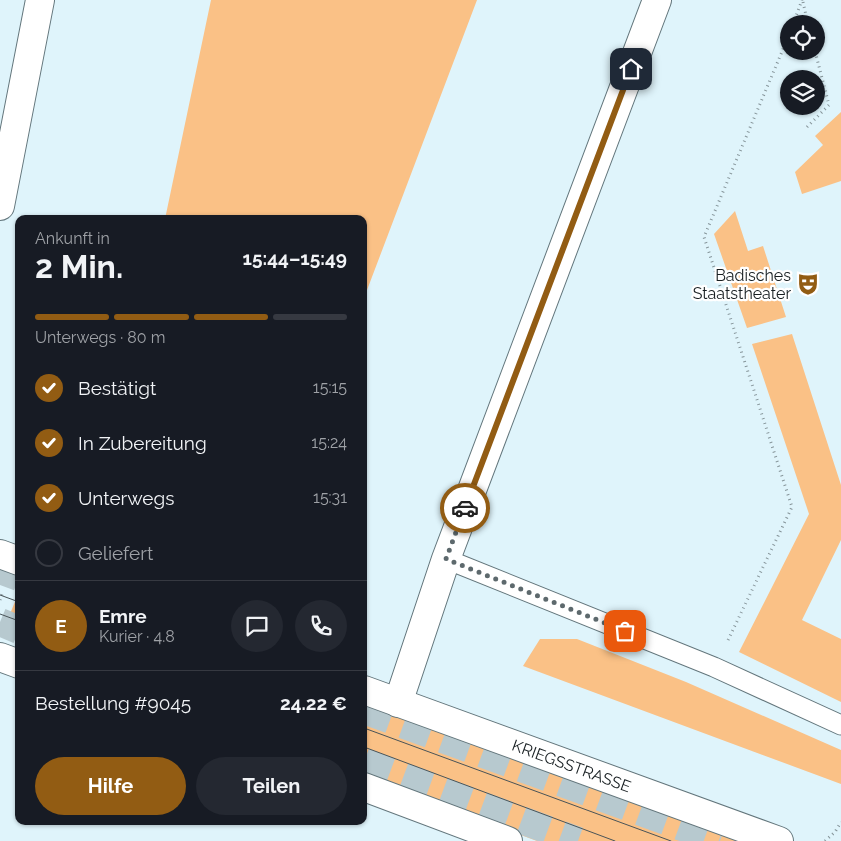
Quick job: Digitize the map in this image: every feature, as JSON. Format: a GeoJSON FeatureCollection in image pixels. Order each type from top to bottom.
{"type":"FeatureCollection","features":[{"type":"Feature","properties":{"kind":"street"},"geometry":{"type":"LineString","coordinates":[[0,206],[40,0]]}},
{"type":"Feature","properties":{"kind":"street"},"geometry":{"type":"LineString","coordinates":[[398,703],[446,559],[657,0]]}},
{"type":"Feature","properties":{"kind":"street"},"geometry":{"type":"LineString","coordinates":[[0,554],[15,560]]}},
{"type":"Feature","properties":{"kind":"street"},"geometry":{"type":"LineString","coordinates":[[0,658],[15,663]]}},
{"type":"Feature","properties":{"kind":"street","name":"KRIEGSSTRASSE"},"geometry":{"type":"LineString","coordinates":[[367,691],[779,841]]}},
{"type":"Feature","properties":{"kind":"street"},"geometry":{"type":"LineString","coordinates":[[367,788],[508,841]]}},
{"type":"Feature","properties":{"kind":"lane"},"geometry":{"type":"LineString","coordinates":[[446,559],[714,667],[841,725]]}},
{"type":"Feature","properties":{"kind":"path"},"geometry":{"type":"LineString","coordinates":[[797,15],[802,1]]}},
{"type":"Feature","properties":{"kind":"path"},"geometry":{"type":"LineString","coordinates":[[802,1],[806,15]]}},
{"type":"Feature","properties":{"kind":"path"},"geometry":{"type":"LineString","coordinates":[[714,667],[792,508],[704,237],[780,56]]}},
{"type":"Feature","properties":{"kind":"path"},"geometry":{"type":"LineString","coordinates":[[807,127],[829,105],[817,60]]}},
{"type":"Feature","properties":{"kind":"path"},"geometry":{"type":"LineString","coordinates":[[826,841],[841,822]]}},
{"type":"Feature","properties":{"kind":"shaded area"},"geometry":{"type":"Polygon","coordinates":[[[211,0],[477,0],[367,290],[367,215],[166,215],[211,0]]]}},
{"type":"Feature","properties":{"kind":"shaded area"},"geometry":{"type":"Polygon","coordinates":[[[841,112],[841,181],[802,194],[795,172],[823,145],[815,136],[841,112]]]}},
{"type":"Feature","properties":{"kind":"shaded area"},"geometry":{"type":"Polygon","coordinates":[[[735,211],[748,251],[763,246],[786,317],[747,328],[714,234],[735,211]]]}},
{"type":"Feature","properties":{"kind":"shaded area"},"geometry":{"type":"Polygon","coordinates":[[[792,334],[841,485],[841,540],[802,620],[841,639],[841,702],[739,652],[809,514],[752,344],[792,334]]]}},
{"type":"Feature","properties":{"kind":"shaded area"},"geometry":{"type":"Polygon","coordinates":[[[15,602],[15,630],[5,626],[15,602]]]}},
{"type":"Feature","properties":{"kind":"shaded area"},"geometry":{"type":"Polygon","coordinates":[[[540,639],[577,639],[686,682],[841,750],[841,784],[523,666],[540,639]]]}},
{"type":"Feature","properties":{"kind":"shaded area"},"geometry":{"type":"Polygon","coordinates":[[[367,700],[751,841],[537,841],[367,778],[367,700]]]}},
{"type":"Feature","properties":{"kind":"tunnel"},"geometry":{"type":"LineString","coordinates":[[0,570],[15,576]]}},
{"type":"Feature","properties":{"kind":"tunnel"},"geometry":{"type":"LineString","coordinates":[[0,622],[15,628]]}},
{"type":"Feature","properties":{"kind":"tunnel"},"geometry":{"type":"LineString","coordinates":[[367,711],[720,841]]}},
{"type":"Feature","properties":{"kind":"tunnel"},"geometry":{"type":"LineString","coordinates":[[367,763],[578,841]]}},
{"type":"Feature","properties":{"kind":"tram line"},"geometry":{"type":"LineString","coordinates":[[0,595],[15,601]]}},
{"type":"Feature","properties":{"kind":"tram line"},"geometry":{"type":"LineString","coordinates":[[0,614],[15,620]]}},
{"type":"Feature","properties":{"kind":"tram line"},"geometry":{"type":"LineString","coordinates":[[367,729],[671,841]]}},
{"type":"Feature","properties":{"kind":"tram line"},"geometry":{"type":"LineString","coordinates":[[367,748],[615,841]]}},
{"type":"Feature","properties":{"kind":"way so far"},"geometry":{"type":"LineString","coordinates":[[465,508],[446,559],[625,631]]}},
{"type":"Feature","properties":{"kind":"place","name":"Badisches Staatstheater"},"geometry":{"type":"Point","coordinates":[808,284]}},
{"type":"Feature","properties":{"kind":"route"},"geometry":{"type":"LineString","coordinates":[[465,508],[631,69]]}}]}
